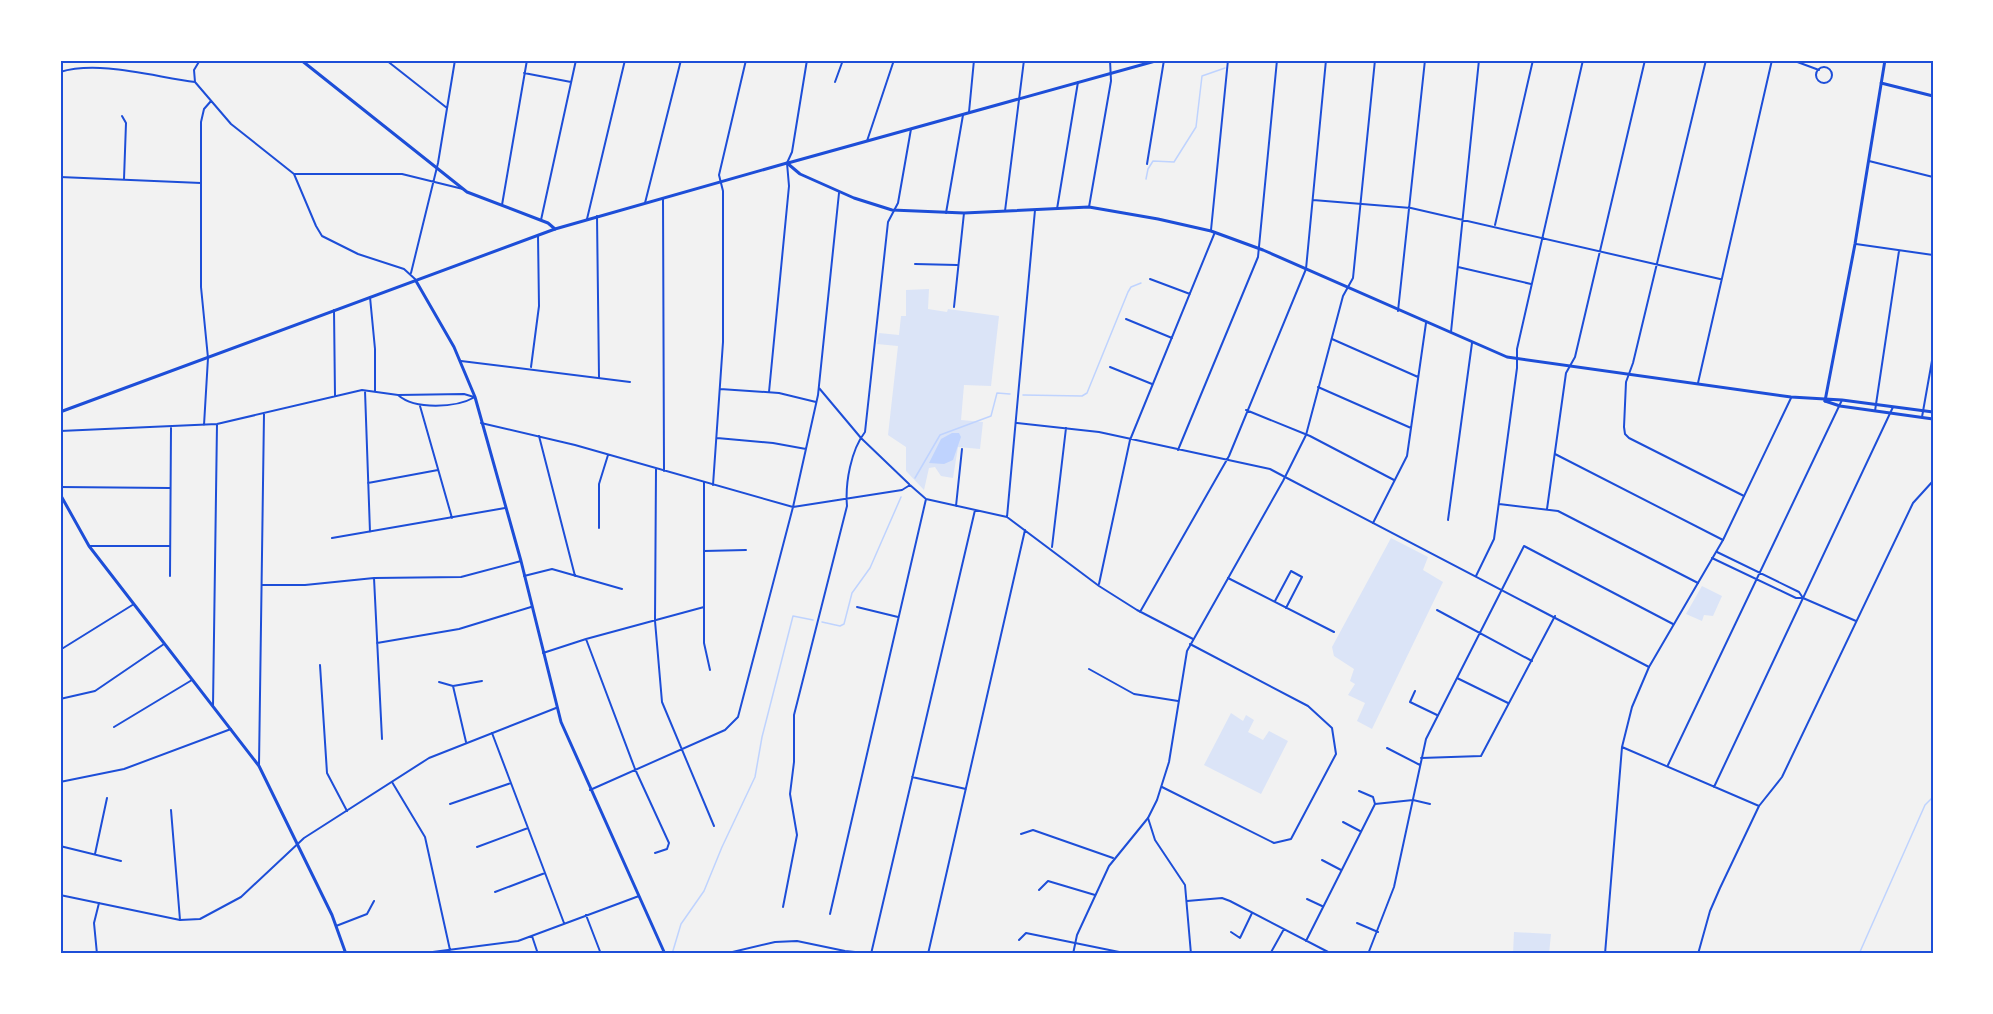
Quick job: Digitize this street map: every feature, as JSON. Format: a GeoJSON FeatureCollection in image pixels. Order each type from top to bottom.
{"type":"FeatureCollection","features":[{"type":"Feature","properties":{"kind":"main road"},"geometry":{"type":"LineString","coordinates":[[301,60],[464,189],[501,207],[541,220],[555,229]]}},
{"type":"Feature","properties":{"kind":"main road"},"geometry":{"type":"LineString","coordinates":[[60,412],[555,229],[1159,60]]}},
{"type":"Feature","properties":{"kind":"main road"},"geometry":{"type":"LineString","coordinates":[[1825,401],[1855,244],[1885,60]]}},
{"type":"Feature","properties":{"kind":"main road"},"geometry":{"type":"LineString","coordinates":[[1881,83],[1933,96]]}},
{"type":"Feature","properties":{"kind":"main road"},"geometry":{"type":"LineString","coordinates":[[788,163],[798,174],[892,210],[964,213],[1089,207],[1158,219],[1213,232],[1306,269],[1472,344],[1517,359],[1791,397],[1825,401],[1842,400],[1933,412]]}},
{"type":"Feature","properties":{"kind":"main road"},"geometry":{"type":"LineString","coordinates":[[415,279],[461,361],[474,397],[524,576],[556,708],[590,790],[665,954]]}},
{"type":"Feature","properties":{"kind":"main road"},"geometry":{"type":"LineString","coordinates":[[1825,401],[1840,406],[1933,419]]}},
{"type":"Feature","properties":{"kind":"main road"},"geometry":{"type":"LineString","coordinates":[[60,494],[89,546],[259,766],[298,844],[346,954]]}},
{"type":"Feature","properties":{"kind":"street"},"geometry":{"type":"LineString","coordinates":[[201,60],[194,70],[195,82],[231,124],[294,174],[322,236],[351,251],[411,273],[415,279]]}},
{"type":"Feature","properties":{"kind":"street"},"geometry":{"type":"LineString","coordinates":[[386,60],[447,109]]}},
{"type":"Feature","properties":{"kind":"street"},"geometry":{"type":"LineString","coordinates":[[411,273],[437,168],[455,60]]}},
{"type":"Feature","properties":{"kind":"street"},"geometry":{"type":"LineString","coordinates":[[501,207],[527,60]]}},
{"type":"Feature","properties":{"kind":"street"},"geometry":{"type":"LineString","coordinates":[[541,220],[576,60]]}},
{"type":"Feature","properties":{"kind":"street"},"geometry":{"type":"LineString","coordinates":[[587,219],[625,60]]}},
{"type":"Feature","properties":{"kind":"street"},"geometry":{"type":"LineString","coordinates":[[645,203],[681,60]]}},
{"type":"Feature","properties":{"kind":"street"},"geometry":{"type":"LineString","coordinates":[[713,485],[723,320],[721,182],[719,175],[746,60]]}},
{"type":"Feature","properties":{"kind":"street"},"geometry":{"type":"LineString","coordinates":[[769,392],[790,178],[788,163],[792,152],[807,60]]}},
{"type":"Feature","properties":{"kind":"street"},"geometry":{"type":"LineString","coordinates":[[835,82],[843,60]]}},
{"type":"Feature","properties":{"kind":"street"},"geometry":{"type":"LineString","coordinates":[[867,141],[894,60]]}},
{"type":"Feature","properties":{"kind":"street"},"geometry":{"type":"LineString","coordinates":[[969,112],[974,60]]}},
{"type":"Feature","properties":{"kind":"street"},"geometry":{"type":"LineString","coordinates":[[1005,211],[1024,60]]}},
{"type":"Feature","properties":{"kind":"street"},"geometry":{"type":"LineString","coordinates":[[1089,207],[1110,73],[1110,60]]}},
{"type":"Feature","properties":{"kind":"street"},"geometry":{"type":"LineString","coordinates":[[1147,164],[1164,60]]}},
{"type":"Feature","properties":{"kind":"street"},"geometry":{"type":"LineString","coordinates":[[1099,586],[1130,440],[1213,232],[1228,60]]}},
{"type":"Feature","properties":{"kind":"street"},"geometry":{"type":"LineString","coordinates":[[1178,450],[1258,258],[1277,60]]}},
{"type":"Feature","properties":{"kind":"street"},"geometry":{"type":"LineString","coordinates":[[1140,612],[1227,460],[1306,269],[1326,60]]}},
{"type":"Feature","properties":{"kind":"street"},"geometry":{"type":"LineString","coordinates":[[1073,954],[1074,945],[1113,858],[1148,818],[1162,787],[1169,762],[1184,662],[1190,644],[1285,477],[1306,435],[1342,296],[1353,278],[1375,60]]}},
{"type":"Feature","properties":{"kind":"street"},"geometry":{"type":"LineString","coordinates":[[1398,311],[1411,208],[1425,60]]}},
{"type":"Feature","properties":{"kind":"street"},"geometry":{"type":"LineString","coordinates":[[1451,333],[1479,60]]}},
{"type":"Feature","properties":{"kind":"street"},"geometry":{"type":"LineString","coordinates":[[1495,225],[1533,60]]}},
{"type":"Feature","properties":{"kind":"street"},"geometry":{"type":"LineString","coordinates":[[1476,576],[1494,539],[1517,359],[1542,237],[1583,60]]}},
{"type":"Feature","properties":{"kind":"street"},"geometry":{"type":"LineString","coordinates":[[1547,509],[1565,377],[1575,357],[1645,60]]}},
{"type":"Feature","properties":{"kind":"street"},"geometry":{"type":"LineString","coordinates":[[1706,60],[1655,263],[1634,363],[1626,383],[1625,434],[1744,496]]}},
{"type":"Feature","properties":{"kind":"street"},"geometry":{"type":"LineString","coordinates":[[1698,383],[1772,60]]}},
{"type":"Feature","properties":{"kind":"street"},"geometry":{"type":"LineString","coordinates":[[1792,60],[1819,70],[1825,68],[1830,70],[1832,76],[1829,81],[1825,83],[1818,80],[1819,70]]}},
{"type":"Feature","properties":{"kind":"street"},"geometry":{"type":"LineString","coordinates":[[60,72],[82,69],[114,70],[195,82]]}},
{"type":"Feature","properties":{"kind":"street"},"geometry":{"type":"LineString","coordinates":[[524,73],[571,82]]}},
{"type":"Feature","properties":{"kind":"street"},"geometry":{"type":"LineString","coordinates":[[1057,209],[1078,82]]}},
{"type":"Feature","properties":{"kind":"street"},"geometry":{"type":"LineString","coordinates":[[204,426],[208,358],[201,287],[202,117],[211,101]]}},
{"type":"Feature","properties":{"kind":"street"},"geometry":{"type":"LineString","coordinates":[[946,213],[963,114]]}},
{"type":"Feature","properties":{"kind":"street"},"geometry":{"type":"LineString","coordinates":[[122,116],[126,123],[124,180]]}},
{"type":"Feature","properties":{"kind":"street"},"geometry":{"type":"LineString","coordinates":[[783,908],[797,835],[790,794],[794,753],[794,715],[847,506],[846,492],[861,438],[865,432],[884,251],[892,210],[898,203],[911,129]]}},
{"type":"Feature","properties":{"kind":"street"},"geometry":{"type":"LineString","coordinates":[[1868,161],[1933,177]]}},
{"type":"Feature","properties":{"kind":"street"},"geometry":{"type":"LineString","coordinates":[[294,174],[402,174],[464,189]]}},
{"type":"Feature","properties":{"kind":"street"},"geometry":{"type":"LineString","coordinates":[[60,177],[201,183]]}},
{"type":"Feature","properties":{"kind":"street"},"geometry":{"type":"LineString","coordinates":[[590,790],[681,750],[731,725],[738,717],[793,507],[819,388],[839,191]]}},
{"type":"Feature","properties":{"kind":"street"},"geometry":{"type":"LineString","coordinates":[[663,198],[664,471]]}},
{"type":"Feature","properties":{"kind":"street"},"geometry":{"type":"LineString","coordinates":[[1313,200],[1360,206],[1411,208],[1495,225],[1720,279]]}},
{"type":"Feature","properties":{"kind":"street"},"geometry":{"type":"LineString","coordinates":[[1007,517],[1035,210]]}},
{"type":"Feature","properties":{"kind":"street"},"geometry":{"type":"LineString","coordinates":[[954,307],[964,213]]}},
{"type":"Feature","properties":{"kind":"street"},"geometry":{"type":"LineString","coordinates":[[597,216],[599,377]]}},
{"type":"Feature","properties":{"kind":"street"},"geometry":{"type":"LineString","coordinates":[[531,368],[539,306],[538,236]]}},
{"type":"Feature","properties":{"kind":"street"},"geometry":{"type":"LineString","coordinates":[[1855,244],[1933,255]]}},
{"type":"Feature","properties":{"kind":"street"},"geometry":{"type":"LineString","coordinates":[[1875,411],[1899,251]]}},
{"type":"Feature","properties":{"kind":"street"},"geometry":{"type":"LineString","coordinates":[[915,264],[957,265]]}},
{"type":"Feature","properties":{"kind":"street"},"geometry":{"type":"LineString","coordinates":[[1457,267],[1532,284]]}},
{"type":"Feature","properties":{"kind":"street"},"geometry":{"type":"LineString","coordinates":[[1149,279],[1190,294]]}},
{"type":"Feature","properties":{"kind":"street"},"geometry":{"type":"LineString","coordinates":[[370,297],[375,349],[375,391]]}},
{"type":"Feature","properties":{"kind":"street"},"geometry":{"type":"LineString","coordinates":[[334,310],[335,396]]}},
{"type":"Feature","properties":{"kind":"street"},"geometry":{"type":"LineString","coordinates":[[1126,319],[1172,339]]}},
{"type":"Feature","properties":{"kind":"street"},"geometry":{"type":"LineString","coordinates":[[1373,523],[1407,456],[1426,323]]}},
{"type":"Feature","properties":{"kind":"street"},"geometry":{"type":"LineString","coordinates":[[1332,339],[1418,377]]}},
{"type":"Feature","properties":{"kind":"street"},"geometry":{"type":"LineString","coordinates":[[1448,520],[1472,344]]}},
{"type":"Feature","properties":{"kind":"street"},"geometry":{"type":"LineString","coordinates":[[1922,418],[1933,355]]}},
{"type":"Feature","properties":{"kind":"street"},"geometry":{"type":"LineString","coordinates":[[461,361],[630,382]]}},
{"type":"Feature","properties":{"kind":"street"},"geometry":{"type":"LineString","coordinates":[[1110,366],[1152,384]]}},
{"type":"Feature","properties":{"kind":"street"},"geometry":{"type":"LineString","coordinates":[[1318,387],[1411,428]]}},
{"type":"Feature","properties":{"kind":"street"},"geometry":{"type":"LineString","coordinates":[[819,388],[861,438],[926,500],[1007,517],[1099,586],[1140,612],[1193,639]]}},
{"type":"Feature","properties":{"kind":"street"},"geometry":{"type":"LineString","coordinates":[[720,389],[769,392],[816,402]]}},
{"type":"Feature","properties":{"kind":"street"},"geometry":{"type":"LineString","coordinates":[[365,390],[370,532]]}},
{"type":"Feature","properties":{"kind":"street"},"geometry":{"type":"LineString","coordinates":[[60,431],[204,426],[365,390],[398,395],[464,394],[474,397]]}},
{"type":"Feature","properties":{"kind":"street"},"geometry":{"type":"LineString","coordinates":[[398,395],[420,406],[474,397]]}},
{"type":"Feature","properties":{"kind":"street"},"geometry":{"type":"LineString","coordinates":[[1605,954],[1622,747],[1630,714],[1649,667],[1723,540],[1791,397]]}},
{"type":"Feature","properties":{"kind":"street"},"geometry":{"type":"LineString","coordinates":[[1668,765],[1842,400]]}},
{"type":"Feature","properties":{"kind":"street"},"geometry":{"type":"LineString","coordinates":[[420,406],[452,518]]}},
{"type":"Feature","properties":{"kind":"street"},"geometry":{"type":"LineString","coordinates":[[1714,788],[1893,407]]}},
{"type":"Feature","properties":{"kind":"street"},"geometry":{"type":"LineString","coordinates":[[1246,410],[1306,435],[1394,480]]}},
{"type":"Feature","properties":{"kind":"street"},"geometry":{"type":"LineString","coordinates":[[259,766],[264,414]]}},
{"type":"Feature","properties":{"kind":"street"},"geometry":{"type":"LineString","coordinates":[[481,423],[608,454],[793,507],[902,490],[910,485]]}},
{"type":"Feature","properties":{"kind":"street"},"geometry":{"type":"LineString","coordinates":[[1017,423],[1066,428],[1270,469],[1649,667]]}},
{"type":"Feature","properties":{"kind":"street"},"geometry":{"type":"LineString","coordinates":[[213,706],[217,424]]}},
{"type":"Feature","properties":{"kind":"street"},"geometry":{"type":"LineString","coordinates":[[170,576],[171,428]]}},
{"type":"Feature","properties":{"kind":"street"},"geometry":{"type":"LineString","coordinates":[[1051,548],[1066,428]]}},
{"type":"Feature","properties":{"kind":"street"},"geometry":{"type":"LineString","coordinates":[[539,436],[575,576]]}},
{"type":"Feature","properties":{"kind":"street"},"geometry":{"type":"LineString","coordinates":[[716,438],[773,443],[806,449]]}},
{"type":"Feature","properties":{"kind":"street"},"geometry":{"type":"LineString","coordinates":[[956,506],[962,449]]}},
{"type":"Feature","properties":{"kind":"street"},"geometry":{"type":"LineString","coordinates":[[599,528],[599,484],[608,454]]}},
{"type":"Feature","properties":{"kind":"street"},"geometry":{"type":"LineString","coordinates":[[1555,454],[1723,540]]}},
{"type":"Feature","properties":{"kind":"street"},"geometry":{"type":"LineString","coordinates":[[656,468],[655,621],[662,702],[714,826]]}},
{"type":"Feature","properties":{"kind":"street"},"geometry":{"type":"LineString","coordinates":[[368,483],[438,470]]}},
{"type":"Feature","properties":{"kind":"street"},"geometry":{"type":"LineString","coordinates":[[704,482],[704,643],[710,670]]}},
{"type":"Feature","properties":{"kind":"street"},"geometry":{"type":"LineString","coordinates":[[1698,954],[1710,911],[1759,806],[1782,777],[1913,503],[1933,482]]}},
{"type":"Feature","properties":{"kind":"street"},"geometry":{"type":"LineString","coordinates":[[60,487],[170,488]]}},
{"type":"Feature","properties":{"kind":"street"},"geometry":{"type":"LineString","coordinates":[[830,914],[926,500]]}},
{"type":"Feature","properties":{"kind":"street"},"geometry":{"type":"LineString","coordinates":[[1499,504],[1558,511],[1698,583]]}},
{"type":"Feature","properties":{"kind":"street"},"geometry":{"type":"LineString","coordinates":[[332,538],[505,508]]}},
{"type":"Feature","properties":{"kind":"street"},"geometry":{"type":"LineString","coordinates":[[724,954],[745,948],[797,941],[873,954],[975,510]]}},
{"type":"Feature","properties":{"kind":"street"},"geometry":{"type":"LineString","coordinates":[[928,954],[1026,530]]}},
{"type":"Feature","properties":{"kind":"street"},"geometry":{"type":"LineString","coordinates":[[89,546],[169,546]]}},
{"type":"Feature","properties":{"kind":"street"},"geometry":{"type":"LineString","coordinates":[[1368,954],[1378,932],[1398,870],[1421,758],[1437,714],[1524,546],[1673,624]]}},
{"type":"Feature","properties":{"kind":"street"},"geometry":{"type":"LineString","coordinates":[[704,551],[746,550]]}},
{"type":"Feature","properties":{"kind":"street"},"geometry":{"type":"LineString","coordinates":[[1716,552],[1799,591],[1803,598]]}},
{"type":"Feature","properties":{"kind":"street"},"geometry":{"type":"LineString","coordinates":[[1712,558],[1796,598],[1803,598],[1856,621]]}},
{"type":"Feature","properties":{"kind":"street"},"geometry":{"type":"LineString","coordinates":[[261,585],[304,585],[374,578],[460,577],[520,561]]}},
{"type":"Feature","properties":{"kind":"street"},"geometry":{"type":"LineString","coordinates":[[524,576],[548,569],[622,588]]}},
{"type":"Feature","properties":{"kind":"street"},"geometry":{"type":"LineString","coordinates":[[1275,602],[1291,571],[1302,577],[1286,608]]}},
{"type":"Feature","properties":{"kind":"street"},"geometry":{"type":"LineString","coordinates":[[374,578],[382,739]]}},
{"type":"Feature","properties":{"kind":"street"},"geometry":{"type":"LineString","coordinates":[[1228,578],[1334,632]]}},
{"type":"Feature","properties":{"kind":"street"},"geometry":{"type":"LineString","coordinates":[[60,650],[134,604]]}},
{"type":"Feature","properties":{"kind":"street"},"geometry":{"type":"LineString","coordinates":[[377,643],[459,629],[531,607]]}},
{"type":"Feature","properties":{"kind":"street"},"geometry":{"type":"LineString","coordinates":[[543,653],[704,607]]}},
{"type":"Feature","properties":{"kind":"street"},"geometry":{"type":"LineString","coordinates":[[857,607],[898,617]]}},
{"type":"Feature","properties":{"kind":"street"},"geometry":{"type":"LineString","coordinates":[[1437,610],[1532,661]]}},
{"type":"Feature","properties":{"kind":"street"},"geometry":{"type":"LineString","coordinates":[[1421,758],[1481,756],[1555,616]]}},
{"type":"Feature","properties":{"kind":"street"},"geometry":{"type":"LineString","coordinates":[[586,639],[669,847],[655,853]]}},
{"type":"Feature","properties":{"kind":"street"},"geometry":{"type":"LineString","coordinates":[[60,699],[95,691],[164,644]]}},
{"type":"Feature","properties":{"kind":"street"},"geometry":{"type":"LineString","coordinates":[[1162,787],[1274,843],[1281,843],[1291,838],[1336,754],[1334,733],[1318,712],[1190,644]]}},
{"type":"Feature","properties":{"kind":"street"},"geometry":{"type":"LineString","coordinates":[[320,665],[327,773],[347,811]]}},
{"type":"Feature","properties":{"kind":"street"},"geometry":{"type":"LineString","coordinates":[[1089,669],[1134,694],[1178,701]]}},
{"type":"Feature","properties":{"kind":"street"},"geometry":{"type":"LineString","coordinates":[[1457,678],[1508,704]]}},
{"type":"Feature","properties":{"kind":"street"},"geometry":{"type":"LineString","coordinates":[[114,727],[192,680]]}},
{"type":"Feature","properties":{"kind":"street"},"geometry":{"type":"LineString","coordinates":[[439,682],[453,686],[482,681]]}},
{"type":"Feature","properties":{"kind":"street"},"geometry":{"type":"LineString","coordinates":[[453,686],[466,742]]}},
{"type":"Feature","properties":{"kind":"street"},"geometry":{"type":"LineString","coordinates":[[1415,691],[1410,702],[1437,714]]}},
{"type":"Feature","properties":{"kind":"street"},"geometry":{"type":"LineString","coordinates":[[60,895],[180,920],[200,919],[241,897],[298,844],[429,758],[556,708]]}},
{"type":"Feature","properties":{"kind":"street"},"geometry":{"type":"LineString","coordinates":[[60,782],[124,769],[231,729]]}},
{"type":"Feature","properties":{"kind":"street"},"geometry":{"type":"LineString","coordinates":[[492,733],[564,923]]}},
{"type":"Feature","properties":{"kind":"street"},"geometry":{"type":"LineString","coordinates":[[1622,747],[1759,806]]}},
{"type":"Feature","properties":{"kind":"street"},"geometry":{"type":"LineString","coordinates":[[1387,748],[1420,765]]}},
{"type":"Feature","properties":{"kind":"street"},"geometry":{"type":"LineString","coordinates":[[912,777],[966,789]]}},
{"type":"Feature","properties":{"kind":"street"},"geometry":{"type":"LineString","coordinates":[[392,782],[425,837],[450,950]]}},
{"type":"Feature","properties":{"kind":"street"},"geometry":{"type":"LineString","coordinates":[[450,804],[511,783]]}},
{"type":"Feature","properties":{"kind":"street"},"geometry":{"type":"LineString","coordinates":[[1306,941],[1375,804],[1373,797],[1359,791]]}},
{"type":"Feature","properties":{"kind":"street"},"geometry":{"type":"LineString","coordinates":[[95,854],[107,798]]}},
{"type":"Feature","properties":{"kind":"street"},"geometry":{"type":"LineString","coordinates":[[1375,804],[1413,800],[1430,804]]}},
{"type":"Feature","properties":{"kind":"street"},"geometry":{"type":"LineString","coordinates":[[171,810],[180,920]]}},
{"type":"Feature","properties":{"kind":"street"},"geometry":{"type":"LineString","coordinates":[[1148,818],[1155,840],[1185,885],[1191,954]]}},
{"type":"Feature","properties":{"kind":"street"},"geometry":{"type":"LineString","coordinates":[[1343,822],[1360,831]]}},
{"type":"Feature","properties":{"kind":"street"},"geometry":{"type":"LineString","coordinates":[[477,847],[528,828]]}},
{"type":"Feature","properties":{"kind":"street"},"geometry":{"type":"LineString","coordinates":[[1021,834],[1033,830],[1113,858]]}},
{"type":"Feature","properties":{"kind":"street"},"geometry":{"type":"LineString","coordinates":[[60,846],[121,861]]}},
{"type":"Feature","properties":{"kind":"street"},"geometry":{"type":"LineString","coordinates":[[1322,861],[1341,870]]}},
{"type":"Feature","properties":{"kind":"street"},"geometry":{"type":"LineString","coordinates":[[495,892],[545,873]]}},
{"type":"Feature","properties":{"kind":"street"},"geometry":{"type":"LineString","coordinates":[[1039,890],[1048,881],[1095,895]]}},
{"type":"Feature","properties":{"kind":"street"},"geometry":{"type":"LineString","coordinates":[[417,954],[506,944],[639,896]]}},
{"type":"Feature","properties":{"kind":"street"},"geometry":{"type":"LineString","coordinates":[[1187,901],[1222,898],[1332,954]]}},
{"type":"Feature","properties":{"kind":"street"},"geometry":{"type":"LineString","coordinates":[[1307,899],[1322,906]]}},
{"type":"Feature","properties":{"kind":"street"},"geometry":{"type":"LineString","coordinates":[[336,927],[367,914],[374,902]]}},
{"type":"Feature","properties":{"kind":"street"},"geometry":{"type":"LineString","coordinates":[[97,954],[94,923],[99,903]]}},
{"type":"Feature","properties":{"kind":"street"},"geometry":{"type":"LineString","coordinates":[[1231,932],[1240,938],[1252,913]]}},
{"type":"Feature","properties":{"kind":"street"},"geometry":{"type":"LineString","coordinates":[[586,915],[601,954]]}},
{"type":"Feature","properties":{"kind":"street"},"geometry":{"type":"LineString","coordinates":[[1357,923],[1378,932]]}},
{"type":"Feature","properties":{"kind":"street"},"geometry":{"type":"LineString","coordinates":[[1270,954],[1284,929]]}},
{"type":"Feature","properties":{"kind":"street"},"geometry":{"type":"LineString","coordinates":[[1019,940],[1026,933],[1074,945],[1129,954]]}},
{"type":"Feature","properties":{"kind":"street"},"geometry":{"type":"LineString","coordinates":[[532,936],[538,954]]}},
{"type":"Feature","properties":{"kind":"street"},"geometry":{"type":"LineString","coordinates":[[745,948],[746,954]]}},
{"type":"Feature","properties":{"kind":"shaded area"},"geometry":{"type":"Polygon","coordinates":[[[929,289],[928,309],[947,312],[948,309],[999,316],[991,386],[964,385],[961,420],[983,422],[980,449],[958,447],[953,478],[941,476],[935,467],[929,468],[924,490],[906,471],[906,447],[888,435],[898,346],[877,344],[879,333],[899,335],[901,316],[906,316],[906,290],[929,289]]]}},
{"type":"Feature","properties":{"kind":"shaded area"},"geometry":{"type":"Polygon","coordinates":[[[1391,538],[1428,557],[1423,570],[1443,582],[1372,729],[1357,721],[1365,703],[1348,695],[1355,684],[1350,681],[1354,669],[1334,656],[1332,647],[1391,538]]]}},
{"type":"Feature","properties":{"kind":"shaded area"},"geometry":{"type":"Polygon","coordinates":[[[1702,586],[1722,596],[1713,616],[1704,615],[1702,621],[1686,614],[1702,586]]]}},
{"type":"Feature","properties":{"kind":"shaded area"},"geometry":{"type":"Polygon","coordinates":[[[1231,713],[1243,721],[1246,715],[1254,720],[1248,732],[1263,740],[1269,731],[1288,741],[1261,794],[1204,765],[1231,713]]]}},
{"type":"Feature","properties":{"kind":"shaded area"},"geometry":{"type":"Polygon","coordinates":[[[1514,932],[1551,934],[1549,954],[1513,954],[1514,932]]]}},
{"type":"Feature","properties":{"kind":"water"},"geometry":{"type":"Polygon","coordinates":[[[952,433],[959,433],[961,437],[953,460],[944,464],[929,463],[941,439],[952,433]]]}},
{"type":"Feature","properties":{"kind":"waterway"},"geometry":{"type":"LineString","coordinates":[[1146,179],[1153,161],[1174,162],[1196,127],[1202,76],[1225,68]]}},
{"type":"Feature","properties":{"kind":"waterway"},"geometry":{"type":"LineString","coordinates":[[1023,395],[1082,396],[1087,393],[1128,292],[1131,287],[1141,283]]}},
{"type":"Feature","properties":{"kind":"waterway"},"geometry":{"type":"LineString","coordinates":[[915,478],[940,435],[991,416],[997,393],[1010,394]]}},
{"type":"Feature","properties":{"kind":"waterway"},"geometry":{"type":"LineString","coordinates":[[822,622],[840,626],[844,624],[852,593],[870,568],[901,497]]}},
{"type":"Feature","properties":{"kind":"waterway"},"geometry":{"type":"LineString","coordinates":[[672,954],[681,924],[704,891],[755,777],[762,737],[793,616],[813,620]]}},
{"type":"Feature","properties":{"kind":"waterway"},"geometry":{"type":"LineString","coordinates":[[1859,954],[1925,805],[1933,797]]}}]}
